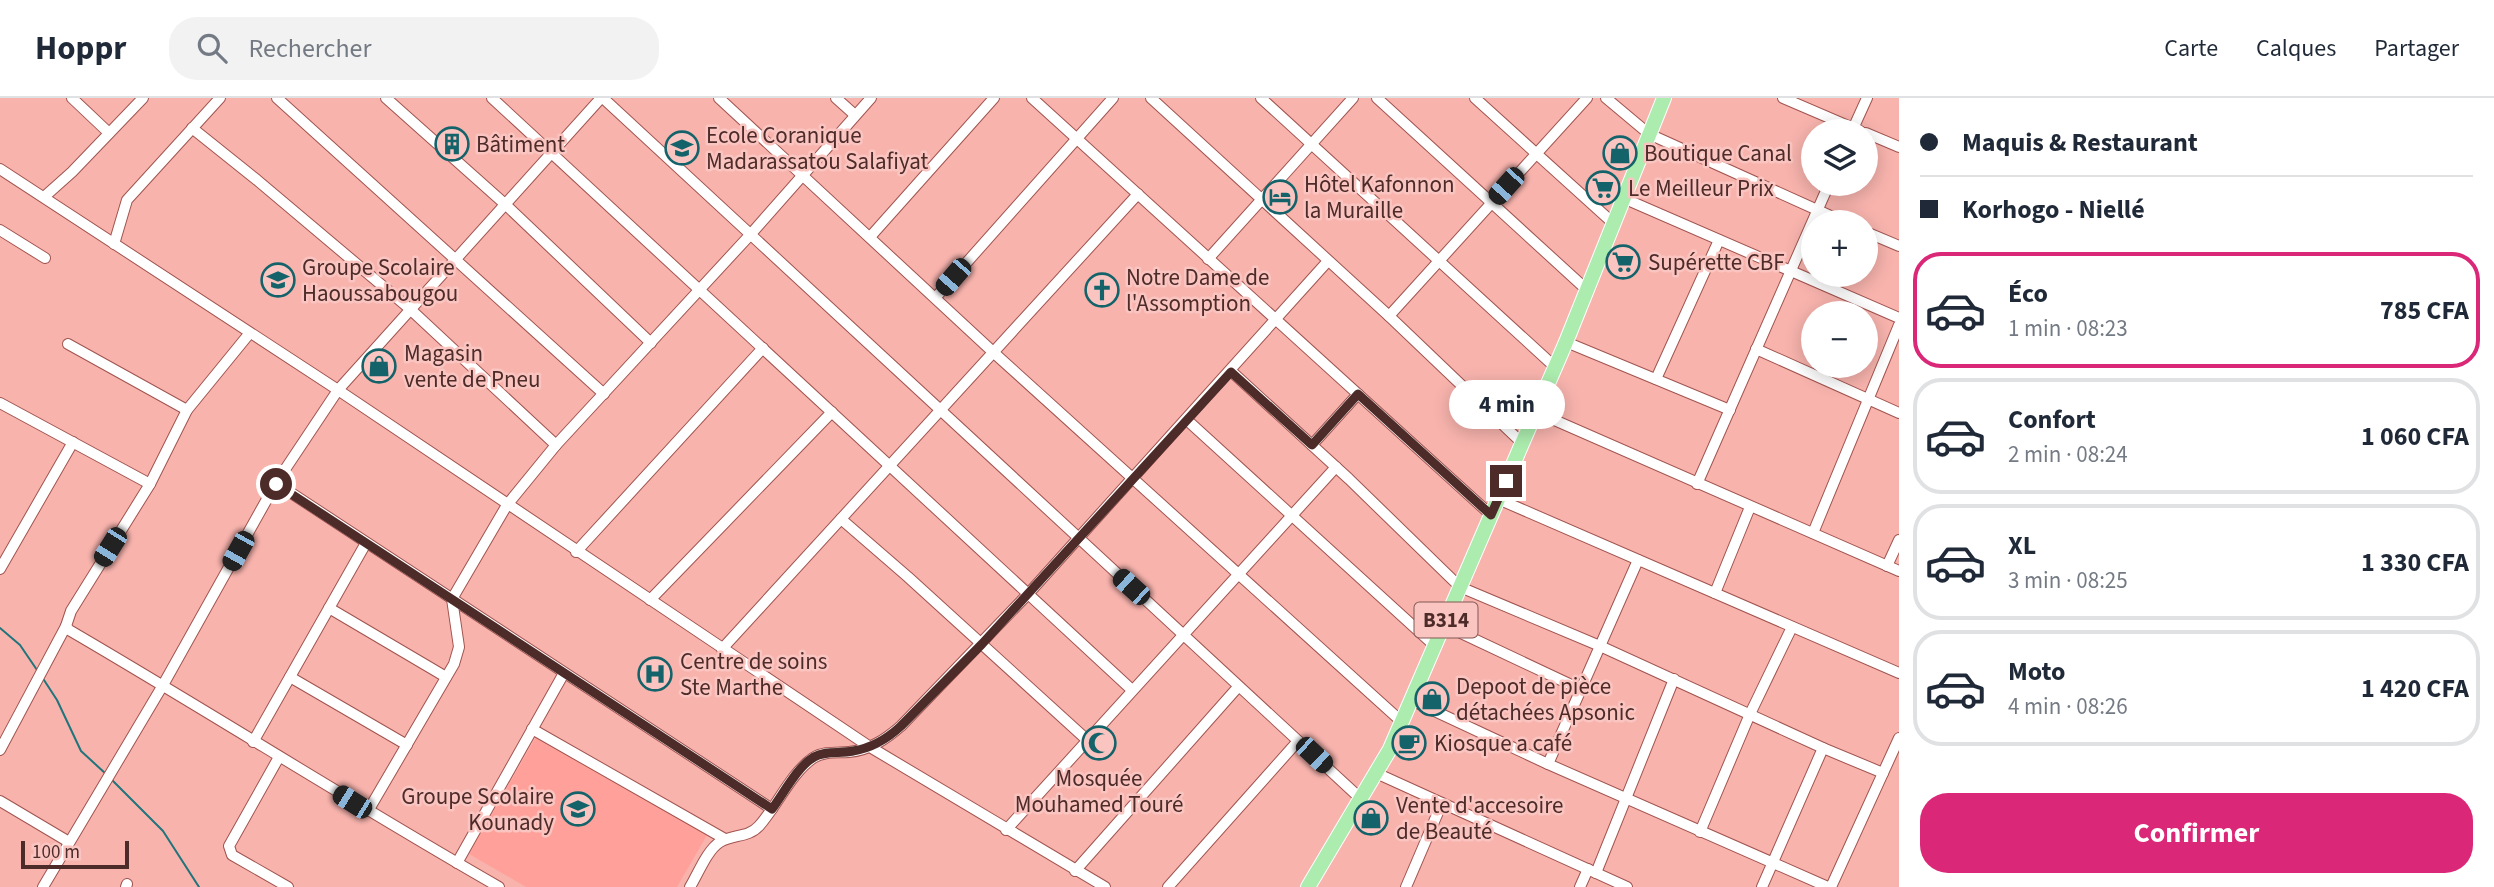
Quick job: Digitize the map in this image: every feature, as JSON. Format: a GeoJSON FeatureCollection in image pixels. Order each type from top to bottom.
{"type":"FeatureCollection","features":[{"type":"Feature","properties":{"kind":"main road","name":"B314"},"geometry":{"type":"LineString","coordinates":[[1308,887],[1390,749],[1566,342],[1664,98]]}},
{"type":"Feature","properties":{"kind":"street"},"geometry":{"type":"LineString","coordinates":[[72,98],[109,133]]}},
{"type":"Feature","properties":{"kind":"street"},"geometry":{"type":"LineString","coordinates":[[44,197],[143,98]]}},
{"type":"Feature","properties":{"kind":"street"},"geometry":{"type":"LineString","coordinates":[[114,244],[127,200],[220,98]]}},
{"type":"Feature","properties":{"kind":"street"},"geometry":{"type":"LineString","coordinates":[[277,98],[604,394]]}},
{"type":"Feature","properties":{"kind":"street"},"geometry":{"type":"LineString","coordinates":[[386,98],[506,205],[651,343]]}},
{"type":"Feature","properties":{"kind":"street"},"geometry":{"type":"LineString","coordinates":[[492,98],[1132,690]]}},
{"type":"Feature","properties":{"kind":"street"},"geometry":{"type":"LineString","coordinates":[[43,887],[163,685],[276,484],[338,390],[602,98],[1360,799]]}},
{"type":"Feature","properties":{"kind":"street"},"geometry":{"type":"LineString","coordinates":[[719,98],[993,352],[1402,722]]}},
{"type":"Feature","properties":{"kind":"street"},"geometry":{"type":"LineString","coordinates":[[836,98],[855,115]]}},
{"type":"Feature","properties":{"kind":"street"},"geometry":{"type":"LineString","coordinates":[[368,811],[454,664],[459,647],[452,599],[507,505],[556,445],[750,235],[871,98]]}},
{"type":"Feature","properties":{"kind":"street"},"geometry":{"type":"LineString","coordinates":[[870,237],[994,98]]}},
{"type":"Feature","properties":{"kind":"street"},"geometry":{"type":"LineString","coordinates":[[1032,98],[1491,515]]}},
{"type":"Feature","properties":{"kind":"street"},"geometry":{"type":"LineString","coordinates":[[936,297],[1113,98]]}},
{"type":"Feature","properties":{"kind":"street"},"geometry":{"type":"LineString","coordinates":[[1151,98],[1389,316],[1522,443]]}},
{"type":"Feature","properties":{"kind":"street"},"geometry":{"type":"LineString","coordinates":[[1261,98],[1555,367]]}},
{"type":"Feature","properties":{"kind":"street"},"geometry":{"type":"LineString","coordinates":[[1208,259],[1353,98]]}},
{"type":"Feature","properties":{"kind":"street"},"geometry":{"type":"LineString","coordinates":[[1377,98],[1587,290]]}},
{"type":"Feature","properties":{"kind":"street"},"geometry":{"type":"LineString","coordinates":[[1475,98],[1613,223]]}},
{"type":"Feature","properties":{"kind":"street"},"geometry":{"type":"LineString","coordinates":[[1389,316],[1587,98]]}},
{"type":"Feature","properties":{"kind":"street"},"geometry":{"type":"LineString","coordinates":[[1606,98],[1649,134],[1815,210]]}},
{"type":"Feature","properties":{"kind":"street"},"geometry":{"type":"LineString","coordinates":[[1783,98],[1830,119]]}},
{"type":"Feature","properties":{"kind":"street"},"geometry":{"type":"LineString","coordinates":[[1859,119],[1867,98]]}},
{"type":"Feature","properties":{"kind":"street"},"geometry":{"type":"LineString","coordinates":[[191,128],[410,309],[556,445]]}},
{"type":"Feature","properties":{"kind":"street"},"geometry":{"type":"LineString","coordinates":[[1878,138],[1899,148]]}},
{"type":"Feature","properties":{"kind":"street"},"geometry":{"type":"LineString","coordinates":[[0,169],[338,390],[870,747],[1105,887]]}},
{"type":"Feature","properties":{"kind":"street"},"geometry":{"type":"LineString","coordinates":[[722,649],[1138,194]]}},
{"type":"Feature","properties":{"kind":"street"},"geometry":{"type":"LineString","coordinates":[[1623,198],[1899,318]]}},
{"type":"Feature","properties":{"kind":"street"},"geometry":{"type":"LineString","coordinates":[[0,230],[46,258]]}},
{"type":"Feature","properties":{"kind":"street"},"geometry":{"type":"LineString","coordinates":[[1878,237],[1899,246]]}},
{"type":"Feature","properties":{"kind":"street"},"geometry":{"type":"LineString","coordinates":[[1656,379],[1719,240]]}},
{"type":"Feature","properties":{"kind":"street"},"geometry":{"type":"LineString","coordinates":[[1697,484],[1801,248]]}},
{"type":"Feature","properties":{"kind":"street"},"geometry":{"type":"LineString","coordinates":[[690,887],[716,844],[725,839],[746,835],[757,828],[803,767],[813,758],[826,753],[852,752],[887,738],[982,644],[1231,372],[1328,261]]}},
{"type":"Feature","properties":{"kind":"street"},"geometry":{"type":"LineString","coordinates":[[1813,533],[1899,325]]}},
{"type":"Feature","properties":{"kind":"street"},"geometry":{"type":"LineString","coordinates":[[0,750],[71,611],[149,484],[187,410],[249,334]]}},
{"type":"Feature","properties":{"kind":"street"},"geometry":{"type":"LineString","coordinates":[[1566,342],[1730,410]]}},
{"type":"Feature","properties":{"kind":"street"},"geometry":{"type":"LineString","coordinates":[[68,344],[187,410]]}},
{"type":"Feature","properties":{"kind":"street"},"geometry":{"type":"LineString","coordinates":[[576,552],[763,348]]}},
{"type":"Feature","properties":{"kind":"street"},"geometry":{"type":"LineString","coordinates":[[1756,349],[1899,413]]}},
{"type":"Feature","properties":{"kind":"street"},"geometry":{"type":"LineString","coordinates":[[1231,372],[1336,467],[1460,587],[1600,646],[1883,773]]}},
{"type":"Feature","properties":{"kind":"street"},"geometry":{"type":"LineString","coordinates":[[1312,445],[1358,394]]}},
{"type":"Feature","properties":{"kind":"street"},"geometry":{"type":"LineString","coordinates":[[1,406],[149,484]]}},
{"type":"Feature","properties":{"kind":"street"},"geometry":{"type":"LineString","coordinates":[[650,600],[832,412]]}},
{"type":"Feature","properties":{"kind":"street"},"geometry":{"type":"LineString","coordinates":[[1536,412],[1899,571]]}},
{"type":"Feature","properties":{"kind":"street"},"geometry":{"type":"LineString","coordinates":[[1187,420],[1435,646]]}},
{"type":"Feature","properties":{"kind":"street"},"geometry":{"type":"LineString","coordinates":[[0,569],[73,442]]}},
{"type":"Feature","properties":{"kind":"street"},"geometry":{"type":"LineString","coordinates":[[1006,830],[1336,467]]}},
{"type":"Feature","properties":{"kind":"street"},"geometry":{"type":"LineString","coordinates":[[276,484],[772,809]]}},
{"type":"Feature","properties":{"kind":"street"},"geometry":{"type":"LineString","coordinates":[[1498,499],[1899,673]]}},
{"type":"Feature","properties":{"kind":"street"},"geometry":{"type":"LineString","coordinates":[[1716,593],[1750,507]]}},
{"type":"Feature","properties":{"kind":"street"},"geometry":{"type":"LineString","coordinates":[[841,519],[1086,739]]}},
{"type":"Feature","properties":{"kind":"street"},"geometry":{"type":"LineString","coordinates":[[1887,566],[1899,540]]}},
{"type":"Feature","properties":{"kind":"street"},"geometry":{"type":"LineString","coordinates":[[253,742],[366,543]]}},
{"type":"Feature","properties":{"kind":"street"},"geometry":{"type":"LineString","coordinates":[[1548,764],[1638,560]]}},
{"type":"Feature","properties":{"kind":"street"},"geometry":{"type":"LineString","coordinates":[[329,608],[446,677]]}},
{"type":"Feature","properties":{"kind":"street"},"geometry":{"type":"LineString","coordinates":[[66,625],[69,630],[253,742],[499,887]]}},
{"type":"Feature","properties":{"kind":"street"},"geometry":{"type":"LineString","coordinates":[[1444,625],[1582,690]]}},
{"type":"Feature","properties":{"kind":"street"},"geometry":{"type":"LineString","coordinates":[[1700,832],[1750,714],[1792,627]]}},
{"type":"Feature","properties":{"kind":"street"},"geometry":{"type":"LineString","coordinates":[[457,863],[564,673]]}},
{"type":"Feature","properties":{"kind":"street"},"geometry":{"type":"LineString","coordinates":[[290,677],[407,745]]}},
{"type":"Feature","properties":{"kind":"street"},"geometry":{"type":"LineString","coordinates":[[1580,887],[1592,871],[1626,799],[1674,679]]}},
{"type":"Feature","properties":{"kind":"street"},"geometry":{"type":"LineString","coordinates":[[1075,871],[1238,687]]}},
{"type":"Feature","properties":{"kind":"street"},"geometry":{"type":"LineString","coordinates":[[1411,700],[1626,799],[1830,887],[1899,738]]}},
{"type":"Feature","properties":{"kind":"street"},"geometry":{"type":"LineString","coordinates":[[532,729],[725,839]]}},
{"type":"Feature","properties":{"kind":"street"},"geometry":{"type":"LineString","coordinates":[[1168,887],[1298,741]]}},
{"type":"Feature","properties":{"kind":"street"},"geometry":{"type":"LineString","coordinates":[[1762,887],[1823,748]]}},
{"type":"Feature","properties":{"kind":"street"},"geometry":{"type":"LineString","coordinates":[[279,757],[229,845],[232,855],[288,887]]}},
{"type":"Feature","properties":{"kind":"street"},"geometry":{"type":"LineString","coordinates":[[1376,773],[1627,887]]}},
{"type":"Feature","properties":{"kind":"street"},"geometry":{"type":"LineString","coordinates":[[0,801],[69,842]]}},
{"type":"Feature","properties":{"kind":"street"},"geometry":{"type":"LineString","coordinates":[[1409,886],[1442,803]]}},
{"type":"Feature","properties":{"kind":"shaded area","name":"Groupe Scolaire Kounady"},"geometry":{"type":"Polygon","coordinates":[[[536,737],[707,835],[677,887],[526,887],[469,854],[536,737]]]}},
{"type":"Feature","properties":{"kind":"waterway"},"geometry":{"type":"LineString","coordinates":[[0,628],[20,645],[37,670]]}},
{"type":"Feature","properties":{"kind":"waterway"},"geometry":{"type":"LineString","coordinates":[[42,677],[57,700],[81,751],[106,774]]}},
{"type":"Feature","properties":{"kind":"waterway"},"geometry":{"type":"LineString","coordinates":[[112,780],[163,831],[199,887]]}},
{"type":"Feature","properties":{"kind":"place","name":"Bâtiment"},"geometry":{"type":"Point","coordinates":[452,144]}},
{"type":"Feature","properties":{"kind":"place","name":"Ecole Coranique Madarassatou Salafiyat"},"geometry":{"type":"Point","coordinates":[682,148]}},
{"type":"Feature","properties":{"kind":"place","name":"Boutique Canal"},"geometry":{"type":"Point","coordinates":[1620,153]}},
{"type":"Feature","properties":{"kind":"place","name":"Le Meilleur Prix"},"geometry":{"type":"Point","coordinates":[1603,188]}},
{"type":"Feature","properties":{"kind":"place","name":"Hôtel Kafonnon la Muraille"},"geometry":{"type":"Point","coordinates":[1280,197]}},
{"type":"Feature","properties":{"kind":"place","name":"Supérette CBF"},"geometry":{"type":"Point","coordinates":[1623,262]}},
{"type":"Feature","properties":{"kind":"place","name":"Groupe Scolaire Haoussabougou"},"geometry":{"type":"Point","coordinates":[278,280]}},
{"type":"Feature","properties":{"kind":"place","name":"Notre Dame de l'Assomption"},"geometry":{"type":"Point","coordinates":[1102,290]}},
{"type":"Feature","properties":{"kind":"place","name":"Magasin vente de Pneu"},"geometry":{"type":"Point","coordinates":[379,366]}},
{"type":"Feature","properties":{"kind":"place","name":"Centre de soins Ste Marthe"},"geometry":{"type":"Point","coordinates":[655,674]}},
{"type":"Feature","properties":{"kind":"place","name":"Depoot de pièce détachées Apsonic"},"geometry":{"type":"Point","coordinates":[1432,699]}},
{"type":"Feature","properties":{"kind":"place","name":"Mosquée Mouhamed Touré"},"geometry":{"type":"Point","coordinates":[1099,743]}},
{"type":"Feature","properties":{"kind":"place","name":"Kiosque a café"},"geometry":{"type":"Point","coordinates":[1409,743]}},
{"type":"Feature","properties":{"kind":"place","name":"Groupe Scolaire Kounady"},"geometry":{"type":"Point","coordinates":[578,809]}},
{"type":"Feature","properties":{"kind":"place","name":"Vente d'accesoire de Beauté"},"geometry":{"type":"Point","coordinates":[1371,818]}},
{"type":"Feature","properties":{"kind":"route"},"geometry":{"type":"LineString","coordinates":[[276,484],[772,809],[803,767],[813,758],[826,753],[852,752],[870,747],[901,726],[982,644],[1231,372],[1312,445],[1358,394],[1491,515],[1506,481]]}}]}
